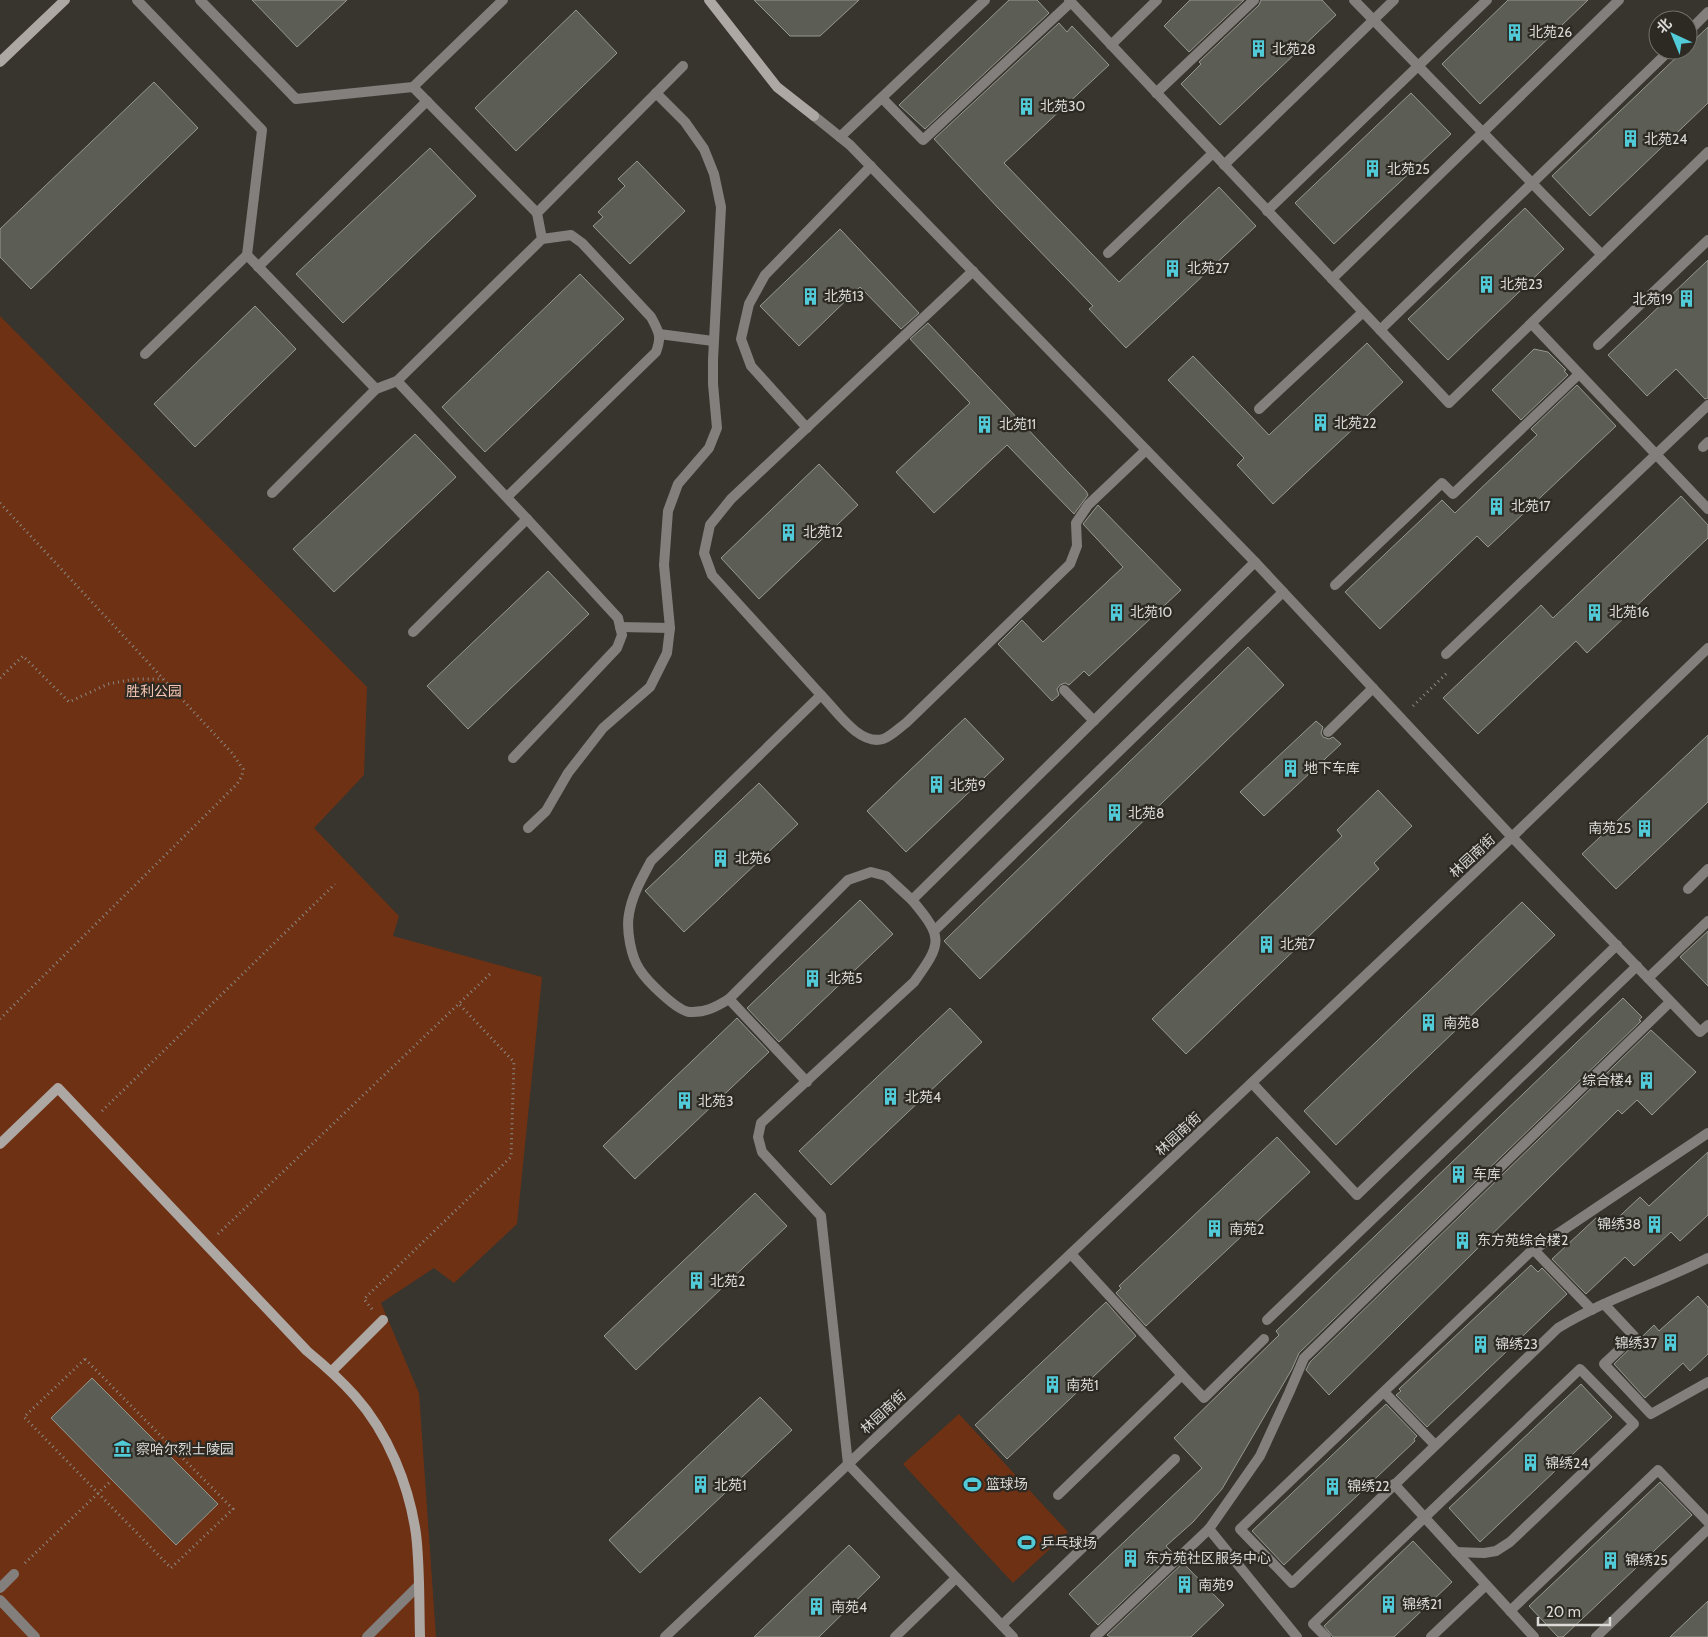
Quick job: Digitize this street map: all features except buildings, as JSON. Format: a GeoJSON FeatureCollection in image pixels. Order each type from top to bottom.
{"type":"FeatureCollection","features":[{"type":"Feature","properties":{"kind":"street"},"geometry":{"type":"LineString","coordinates":[[0,62],[65,0]]}},
{"type":"Feature","properties":{"kind":"street"},"geometry":{"type":"LineString","coordinates":[[137,0],[262,130],[247,255],[146,354]]}},
{"type":"Feature","properties":{"kind":"street"},"geometry":{"type":"LineString","coordinates":[[200,0],[296,99],[413,87],[503,0]]}},
{"type":"Feature","properties":{"kind":"street"},"geometry":{"type":"LineString","coordinates":[[709,0],[777,87],[850,145],[871,166],[1255,562],[1512,837],[1670,1002],[1700,1032],[1708,1025]]}},
{"type":"Feature","properties":{"kind":"street"},"geometry":{"type":"LineString","coordinates":[[840,137],[985,0]]}},
{"type":"Feature","properties":{"kind":"street"},"geometry":{"type":"LineString","coordinates":[[1111,44],[1157,0]]}},
{"type":"Feature","properties":{"kind":"street"},"geometry":{"type":"LineString","coordinates":[[1156,93],[1254,0]]}},
{"type":"Feature","properties":{"kind":"street"},"geometry":{"type":"LineString","coordinates":[[1354,0],[1602,255]]}},
{"type":"Feature","properties":{"kind":"street"},"geometry":{"type":"LineString","coordinates":[[1224,165],[1394,0]]}},
{"type":"Feature","properties":{"kind":"street"},"geometry":{"type":"LineString","coordinates":[[1267,210],[1487,0]]}},
{"type":"Feature","properties":{"kind":"street"},"geometry":{"type":"LineString","coordinates":[[1332,279],[1619,0]]}},
{"type":"Feature","properties":{"kind":"street"},"geometry":{"type":"LineString","coordinates":[[882,98],[923,140],[1070,1],[1449,403],[1708,152]]}},
{"type":"Feature","properties":{"kind":"street"},"geometry":{"type":"LineString","coordinates":[[1698,22],[1708,12]]}},
{"type":"Feature","properties":{"kind":"street"},"geometry":{"type":"LineString","coordinates":[[1380,330],[1660,60]]}},
{"type":"Feature","properties":{"kind":"street"},"geometry":{"type":"LineString","coordinates":[[537,213],[682,66]]}},
{"type":"Feature","properties":{"kind":"street"},"geometry":{"type":"LineString","coordinates":[[413,87],[537,213],[542,239]]}},
{"type":"Feature","properties":{"kind":"street"},"geometry":{"type":"LineString","coordinates":[[528,828],[546,811],[568,773],[603,728],[650,687],[667,653],[670,628],[664,565],[668,511],[678,484],[708,448],[717,428],[713,384],[721,207],[714,174],[704,149],[685,122],[656,93]]}},
{"type":"Feature","properties":{"kind":"street"},"geometry":{"type":"LineString","coordinates":[[258,267],[427,101]]}},
{"type":"Feature","properties":{"kind":"street"},"geometry":{"type":"LineString","coordinates":[[1108,254],[1213,153]]}},
{"type":"Feature","properties":{"kind":"street"},"geometry":{"type":"LineString","coordinates":[[807,428],[751,366],[741,339],[749,304],[765,275],[871,166]]}},
{"type":"Feature","properties":{"kind":"street"},"geometry":{"type":"LineString","coordinates":[[272,493],[376,389],[397,381],[542,239],[571,235],[582,243],[651,317],[660,340],[656,352],[507,497]]}},
{"type":"Feature","properties":{"kind":"street"},"geometry":{"type":"LineString","coordinates":[[1598,345],[1708,240]]}},
{"type":"Feature","properties":{"kind":"street"},"geometry":{"type":"LineString","coordinates":[[247,255],[376,389]]}},
{"type":"Feature","properties":{"kind":"street"},"geometry":{"type":"LineString","coordinates":[[973,271],[731,499],[710,525],[704,554],[712,575],[856,732],[866,739],[883,739],[906,723],[1070,564],[1077,546],[1076,523],[1088,505],[1146,450]]}},
{"type":"Feature","properties":{"kind":"street"},"geometry":{"type":"LineString","coordinates":[[1260,409],[1363,312]]}},
{"type":"Feature","properties":{"kind":"street"},"geometry":{"type":"LineString","coordinates":[[1532,324],[1708,509]]}},
{"type":"Feature","properties":{"kind":"street"},"geometry":{"type":"LineString","coordinates":[[659,334],[714,341]]}},
{"type":"Feature","properties":{"kind":"street"},"geometry":{"type":"LineString","coordinates":[[1335,584],[1442,483],[1453,494],[1579,374]]}},
{"type":"Feature","properties":{"kind":"street"},"geometry":{"type":"LineString","coordinates":[[397,381],[528,519],[618,618],[622,635],[617,648],[513,758]]}},
{"type":"Feature","properties":{"kind":"street"},"geometry":{"type":"LineString","coordinates":[[1446,654],[1708,405]]}},
{"type":"Feature","properties":{"kind":"street"},"geometry":{"type":"LineString","coordinates":[[413,632],[528,519]]}},
{"type":"Feature","properties":{"kind":"street"},"geometry":{"type":"LineString","coordinates":[[912,900],[1255,562]]}},
{"type":"Feature","properties":{"kind":"street"},"geometry":{"type":"LineString","coordinates":[[934,931],[1283,592]]}},
{"type":"Feature","properties":{"kind":"street"},"geometry":{"type":"LineString","coordinates":[[620,627],[670,628]]}},
{"type":"Feature","properties":{"kind":"street","name":"林园南街"},"geometry":{"type":"LineString","coordinates":[[665,1637],[1512,837],[1708,648]]}},
{"type":"Feature","properties":{"kind":"street"},"geometry":{"type":"LineString","coordinates":[[1328,732],[1373,688]]}},
{"type":"Feature","properties":{"kind":"street"},"geometry":{"type":"LineString","coordinates":[[1064,690],[1094,721]]}},
{"type":"Feature","properties":{"kind":"street"},"geometry":{"type":"LineString","coordinates":[[822,695],[651,861],[638,886],[629,914],[629,939],[640,970],[668,1000],[688,1012],[711,1010],[729,999],[848,880],[871,872],[886,876],[912,900],[929,921],[937,939],[931,958],[914,982],[761,1123],[758,1137],[762,1152],[820,1216],[848,1464],[1013,1637]]}},
{"type":"Feature","properties":{"kind":"street"},"geometry":{"type":"LineString","coordinates":[[1688,888],[1708,869]]}},
{"type":"Feature","properties":{"kind":"street"},"geometry":{"type":"LineString","coordinates":[[1648,978],[1708,921]]}},
{"type":"Feature","properties":{"kind":"street"},"geometry":{"type":"LineString","coordinates":[[1252,1083],[1357,1196],[1616,945]]}},
{"type":"Feature","properties":{"kind":"street"},"geometry":{"type":"LineString","coordinates":[[1267,1320],[1637,966]]}},
{"type":"Feature","properties":{"kind":"street"},"geometry":{"type":"LineString","coordinates":[[729,999],[807,1082]]}},
{"type":"Feature","properties":{"kind":"street"},"geometry":{"type":"LineString","coordinates":[[1095,1637],[1209,1529],[1260,1456],[1290,1393],[1304,1358],[1670,1002]]}},
{"type":"Feature","properties":{"kind":"street"},"geometry":{"type":"LineString","coordinates":[[0,1144],[58,1088],[307,1351],[332,1371],[356,1397],[375,1423],[395,1459],[408,1495],[416,1534],[420,1637]]}},
{"type":"Feature","properties":{"kind":"street"},"geometry":{"type":"LineString","coordinates":[[1708,1132],[1534,1250],[1240,1529],[1292,1583],[1558,1328],[1577,1316],[1708,1258]]}},
{"type":"Feature","properties":{"kind":"street"},"geometry":{"type":"LineString","coordinates":[[1534,1250],[1592,1310]]}},
{"type":"Feature","properties":{"kind":"street"},"geometry":{"type":"LineString","coordinates":[[1071,1254],[1204,1398],[1264,1339]]}},
{"type":"Feature","properties":{"kind":"street"},"geometry":{"type":"LineString","coordinates":[[1604,1304],[1634,1336],[1604,1364],[1651,1414],[1708,1382]]}},
{"type":"Feature","properties":{"kind":"street"},"geometry":{"type":"LineString","coordinates":[[332,1371],[383,1320]]}},
{"type":"Feature","properties":{"kind":"street"},"geometry":{"type":"LineString","coordinates":[[1326,1637],[1313,1624],[1580,1368],[1634,1424],[1510,1542],[1496,1551],[1484,1553],[1456,1552]]}},
{"type":"Feature","properties":{"kind":"street"},"geometry":{"type":"LineString","coordinates":[[1058,1495],[1182,1375]]}},
{"type":"Feature","properties":{"kind":"street"},"geometry":{"type":"LineString","coordinates":[[1384,1392],[1435,1445]]}},
{"type":"Feature","properties":{"kind":"street"},"geometry":{"type":"LineString","coordinates":[[1002,1625],[1175,1458]]}},
{"type":"Feature","properties":{"kind":"street"},"geometry":{"type":"LineString","coordinates":[[1510,1611],[1658,1470],[1708,1522]]}},
{"type":"Feature","properties":{"kind":"street"},"geometry":{"type":"LineString","coordinates":[[1394,1484],[1534,1637]]}},
{"type":"Feature","properties":{"kind":"street"},"geometry":{"type":"LineString","coordinates":[[1209,1529],[1296,1637]]}},
{"type":"Feature","properties":{"kind":"street"},"geometry":{"type":"LineString","coordinates":[[1596,1637],[1708,1529]]}},
{"type":"Feature","properties":{"kind":"street"},"geometry":{"type":"LineString","coordinates":[[0,1588],[14,1574]]}},
{"type":"Feature","properties":{"kind":"street"},"geometry":{"type":"LineString","coordinates":[[895,1637],[956,1578]]}},
{"type":"Feature","properties":{"kind":"street"},"geometry":{"type":"LineString","coordinates":[[1431,1637],[1486,1584]]}},
{"type":"Feature","properties":{"kind":"street"},"geometry":{"type":"LineString","coordinates":[[366,1637],[418,1586]]}},
{"type":"Feature","properties":{"kind":"street"},"geometry":{"type":"LineString","coordinates":[[0,1600],[35,1637]]}},
{"type":"Feature","properties":{"kind":"path"},"geometry":{"type":"LineString","coordinates":[[0,503],[239,761],[243,769],[242,776],[230,791],[0,1019]]}},
{"type":"Feature","properties":{"kind":"path"},"geometry":{"type":"LineString","coordinates":[[1400,718],[1454,665],[1446,654]]}},
{"type":"Feature","properties":{"kind":"path"},"geometry":{"type":"LineString","coordinates":[[0,678],[22,656],[69,702],[108,684],[135,679],[164,679]]}},
{"type":"Feature","properties":{"kind":"path"},"geometry":{"type":"LineString","coordinates":[[91,1122],[335,884]]}},
{"type":"Feature","properties":{"kind":"path"},"geometry":{"type":"LineString","coordinates":[[207,1245],[492,972]]}},
{"type":"Feature","properties":{"kind":"path"},"geometry":{"type":"LineString","coordinates":[[383,1320],[364,1299],[511,1157],[514,1062],[459,1004]]}},
{"type":"Feature","properties":{"kind":"path"},"geometry":{"type":"LineString","coordinates":[[85,1359],[233,1509],[171,1568],[98,1493],[24,1417],[85,1359]]}},
{"type":"Feature","properties":{"kind":"path"},"geometry":{"type":"LineString","coordinates":[[14,1574],[112,1480]]}},
{"type":"Feature","properties":{"kind":"green space","name":"察哈尔烈士陵园"},"geometry":{"type":"Polygon","coordinates":[[[0,316],[367,687],[364,775],[314,828],[399,916],[393,936],[542,977],[517,1224],[454,1283],[434,1268],[381,1303],[419,1393],[436,1637],[0,1637],[0,316]]]}},
{"type":"Feature","properties":{"kind":"green space","name":"篮球场"},"geometry":{"type":"Polygon","coordinates":[[[959,1414],[1068,1532],[1013,1583],[903,1464],[959,1414]]]}},
{"type":"Feature","properties":{"kind":"place","name":"北苑26"},"geometry":{"type":"Point","coordinates":[1515,32]}},
{"type":"Feature","properties":{"kind":"place","name":"北苑28"},"geometry":{"type":"Point","coordinates":[1258,49]}},
{"type":"Feature","properties":{"kind":"place","name":"北苑30"},"geometry":{"type":"Point","coordinates":[1026,106]}},
{"type":"Feature","properties":{"kind":"place","name":"北苑24"},"geometry":{"type":"Point","coordinates":[1630,139]}},
{"type":"Feature","properties":{"kind":"place","name":"北苑25"},"geometry":{"type":"Point","coordinates":[1373,169]}},
{"type":"Feature","properties":{"kind":"place","name":"北苑27"},"geometry":{"type":"Point","coordinates":[1173,268]}},
{"type":"Feature","properties":{"kind":"place","name":"北苑23"},"geometry":{"type":"Point","coordinates":[1486,284]}},
{"type":"Feature","properties":{"kind":"place","name":"北苑13"},"geometry":{"type":"Point","coordinates":[810,296]}},
{"type":"Feature","properties":{"kind":"place","name":"北苑19"},"geometry":{"type":"Point","coordinates":[1687,299]}},
{"type":"Feature","properties":{"kind":"place","name":"北苑22"},"geometry":{"type":"Point","coordinates":[1320,423]}},
{"type":"Feature","properties":{"kind":"place","name":"北苑11"},"geometry":{"type":"Point","coordinates":[985,424]}},
{"type":"Feature","properties":{"kind":"place","name":"北苑17"},"geometry":{"type":"Point","coordinates":[1497,506]}},
{"type":"Feature","properties":{"kind":"place","name":"北苑12"},"geometry":{"type":"Point","coordinates":[789,532]}},
{"type":"Feature","properties":{"kind":"place","name":"北苑10"},"geometry":{"type":"Point","coordinates":[1116,612]}},
{"type":"Feature","properties":{"kind":"place","name":"北苑16"},"geometry":{"type":"Point","coordinates":[1595,612]}},
{"type":"Feature","properties":{"kind":"place","name":"地下车库"},"geometry":{"type":"Point","coordinates":[1290,768]}},
{"type":"Feature","properties":{"kind":"place","name":"北苑9"},"geometry":{"type":"Point","coordinates":[936,785]}},
{"type":"Feature","properties":{"kind":"place","name":"北苑8"},"geometry":{"type":"Point","coordinates":[1114,813]}},
{"type":"Feature","properties":{"kind":"place","name":"南苑25"},"geometry":{"type":"Point","coordinates":[1645,828]}},
{"type":"Feature","properties":{"kind":"place","name":"北苑6"},"geometry":{"type":"Point","coordinates":[721,858]}},
{"type":"Feature","properties":{"kind":"place","name":"北苑7"},"geometry":{"type":"Point","coordinates":[1266,944]}},
{"type":"Feature","properties":{"kind":"place","name":"北苑5"},"geometry":{"type":"Point","coordinates":[813,978]}},
{"type":"Feature","properties":{"kind":"place","name":"南苑8"},"geometry":{"type":"Point","coordinates":[1429,1023]}},
{"type":"Feature","properties":{"kind":"place","name":"综合楼4"},"geometry":{"type":"Point","coordinates":[1646,1080]}},
{"type":"Feature","properties":{"kind":"place","name":"北苑4"},"geometry":{"type":"Point","coordinates":[891,1097]}},
{"type":"Feature","properties":{"kind":"place","name":"北苑3"},"geometry":{"type":"Point","coordinates":[684,1101]}},
{"type":"Feature","properties":{"kind":"place","name":"车库"},"geometry":{"type":"Point","coordinates":[1459,1174]}},
{"type":"Feature","properties":{"kind":"place","name":"锦绣38"},"geometry":{"type":"Point","coordinates":[1655,1224]}},
{"type":"Feature","properties":{"kind":"place","name":"南苑2"},"geometry":{"type":"Point","coordinates":[1215,1229]}},
{"type":"Feature","properties":{"kind":"place","name":"东方苑综合楼2"},"geometry":{"type":"Point","coordinates":[1463,1240]}},
{"type":"Feature","properties":{"kind":"place","name":"北苑2"},"geometry":{"type":"Point","coordinates":[696,1281]}},
{"type":"Feature","properties":{"kind":"place","name":"锦绣37"},"geometry":{"type":"Point","coordinates":[1671,1343]}},
{"type":"Feature","properties":{"kind":"place","name":"锦绣23"},"geometry":{"type":"Point","coordinates":[1481,1344]}},
{"type":"Feature","properties":{"kind":"place","name":"南苑1"},"geometry":{"type":"Point","coordinates":[1052,1385]}},
{"type":"Feature","properties":{"kind":"place","name":"察哈尔烈士陵园"},"geometry":{"type":"Point","coordinates":[122,1449]}},
{"type":"Feature","properties":{"kind":"place","name":"锦绣24"},"geometry":{"type":"Point","coordinates":[1531,1463]}},
{"type":"Feature","properties":{"kind":"place","name":"篮球场"},"geometry":{"type":"Point","coordinates":[972,1484]}},
{"type":"Feature","properties":{"kind":"place","name":"北苑1"},"geometry":{"type":"Point","coordinates":[700,1485]}},
{"type":"Feature","properties":{"kind":"place","name":"锦绣22"},"geometry":{"type":"Point","coordinates":[1333,1486]}},
{"type":"Feature","properties":{"kind":"place","name":"乒乓球场"},"geometry":{"type":"Point","coordinates":[1027,1543]}},
{"type":"Feature","properties":{"kind":"place","name":"东方苑社区服务中心"},"geometry":{"type":"Point","coordinates":[1131,1558]}},
{"type":"Feature","properties":{"kind":"place","name":"锦绣25"},"geometry":{"type":"Point","coordinates":[1611,1560]}},
{"type":"Feature","properties":{"kind":"place","name":"南苑9"},"geometry":{"type":"Point","coordinates":[1184,1585]}},
{"type":"Feature","properties":{"kind":"place","name":"锦绣21"},"geometry":{"type":"Point","coordinates":[1388,1604]}},
{"type":"Feature","properties":{"kind":"place","name":"南苑4"},"geometry":{"type":"Point","coordinates":[817,1607]}},
{"type":"Feature","properties":{"kind":"park label","name":"胜利公园"},"geometry":{"type":"Point","coordinates":[154,691]}}]}
